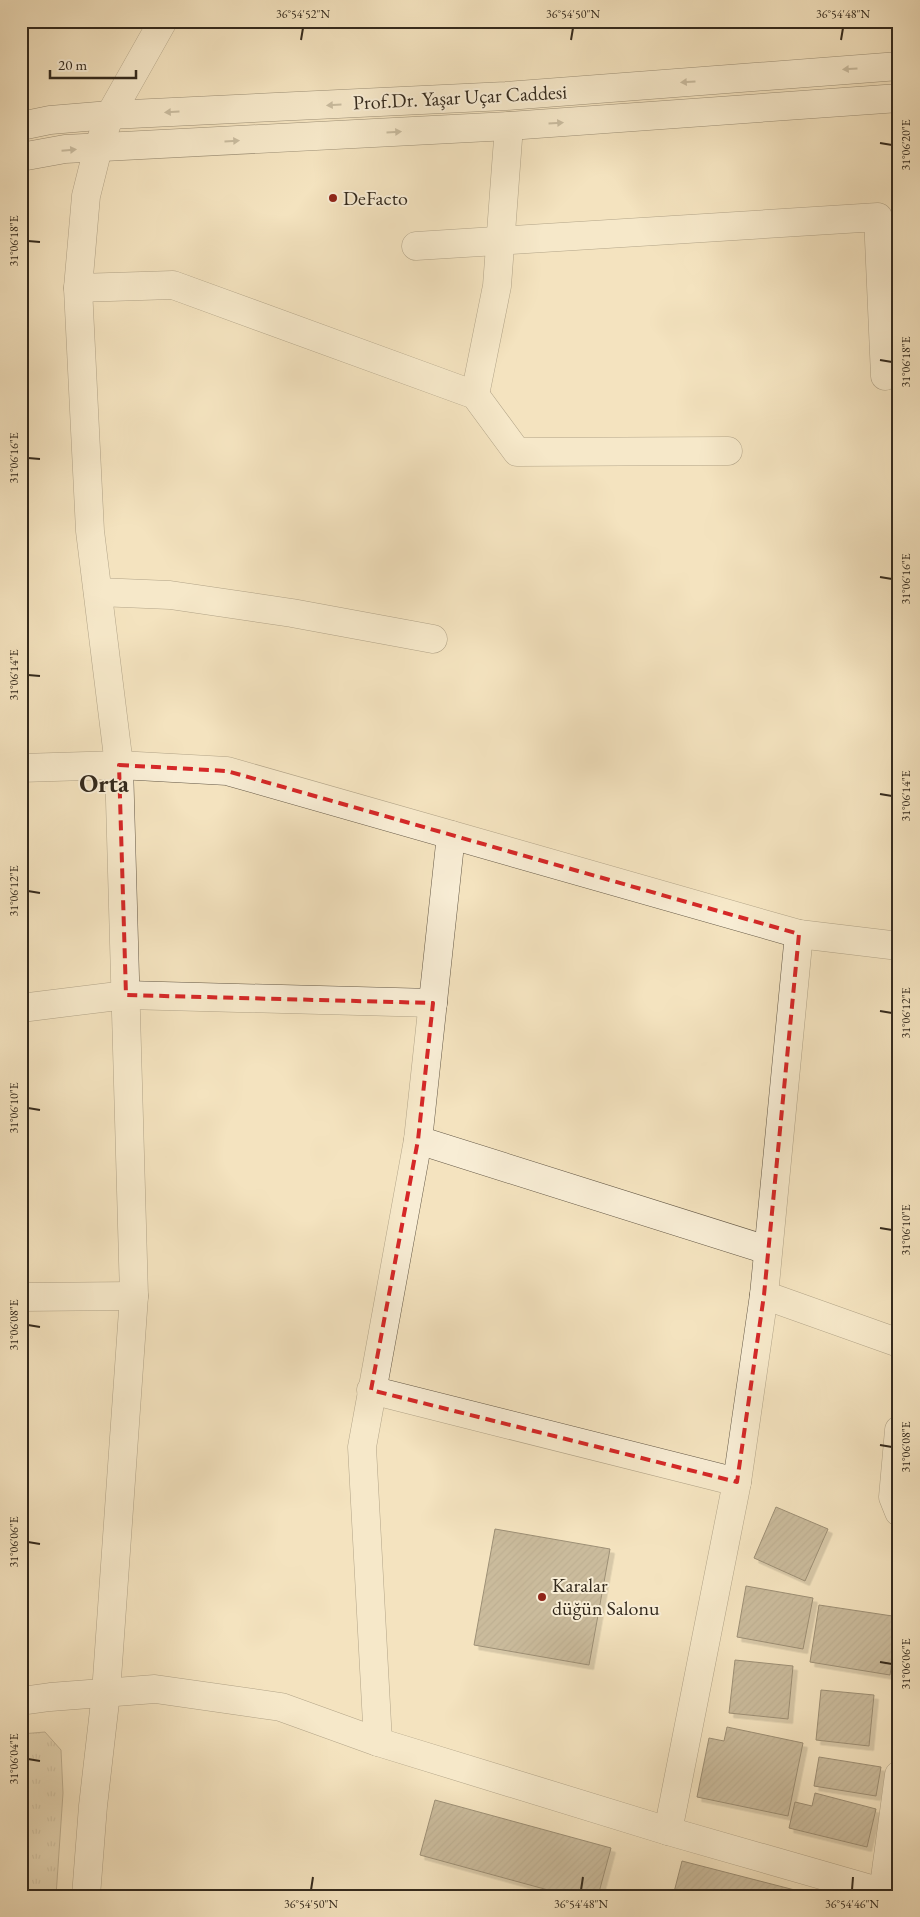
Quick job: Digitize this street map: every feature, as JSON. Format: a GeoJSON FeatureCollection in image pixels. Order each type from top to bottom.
{"type":"FeatureCollection","features":[{"type":"Feature","properties":{"kind":"street"},"geometry":{"type":"LineString","coordinates":[[86,1896],[93,1806],[106,1693],[134,1296],[119,765],[90,531],[78,288],[86,196],[98,148],[110,116],[163,21]]}},
{"type":"Feature","properties":{"kind":"street","name":"Prof.Dr. Yaşar Uçar Caddesi"},"geometry":{"type":"LineString","coordinates":[[21,126],[50,120],[506,96],[899,66]]}},
{"type":"Feature","properties":{"kind":"street"},"geometry":{"type":"LineString","coordinates":[[21,158],[65,149],[509,126],[899,98]]}},
{"type":"Feature","properties":{"kind":"street"},"geometry":{"type":"LineString","coordinates":[[475,395],[497,286],[509,126]]}},
{"type":"Feature","properties":{"kind":"street"},"geometry":{"type":"LineString","coordinates":[[416,246],[878,217],[889,238],[885,376]]}},
{"type":"Feature","properties":{"kind":"street"},"geometry":{"type":"LineString","coordinates":[[78,288],[173,284],[475,395],[517,452],[728,451]]}},
{"type":"Feature","properties":{"kind":"street"},"geometry":{"type":"LineString","coordinates":[[98,592],[170,595],[292,613],[433,639]]}},
{"type":"Feature","properties":{"kind":"street"},"geometry":{"type":"LineString","coordinates":[[21,768],[119,765],[227,771],[798,934],[899,946]]}},
{"type":"Feature","properties":{"kind":"street"},"geometry":{"type":"LineString","coordinates":[[378,1742],[362,1447],[418,1140],[450,836]]}},
{"type":"Feature","properties":{"kind":"street"},"geometry":{"type":"LineString","coordinates":[[668,1831],[736,1482],[764,1295],[798,934]]}},
{"type":"Feature","properties":{"kind":"street"},"geometry":{"type":"LineString","coordinates":[[21,1008],[126,995],[433,1003]]}},
{"type":"Feature","properties":{"kind":"street"},"geometry":{"type":"LineString","coordinates":[[418,1140],[767,1250]]}},
{"type":"Feature","properties":{"kind":"street"},"geometry":{"type":"LineString","coordinates":[[764,1295],[899,1343]]}},
{"type":"Feature","properties":{"kind":"street"},"geometry":{"type":"LineString","coordinates":[[21,1297],[134,1296]]}},
{"type":"Feature","properties":{"kind":"street"},"geometry":{"type":"LineString","coordinates":[[371,1390],[736,1482]]}},
{"type":"Feature","properties":{"kind":"street"},"geometry":{"type":"LineString","coordinates":[[899,1430],[893,1497],[899,1512]]}},
{"type":"Feature","properties":{"kind":"street"},"geometry":{"type":"LineString","coordinates":[[21,1701],[155,1689],[281,1707],[378,1742],[668,1831],[889,1894],[899,1775]]}},
{"type":"Feature","properties":{"kind":"highlighted area"},"geometry":{"type":"Polygon","coordinates":[[[119,765],[227,771],[799,934],[764,1295],[737,1482],[371,1390],[418,1140],[433,1003],[126,995],[119,765]]]}},
{"type":"Feature","properties":{"kind":"green space"},"geometry":{"type":"Polygon","coordinates":[[[45,1732],[61,1750],[63,1793],[56,1896],[21,1896],[21,1734],[45,1732]]]}},
{"type":"Feature","properties":{"kind":"building"},"geometry":{"type":"Polygon","coordinates":[[[776,1507],[828,1529],[805,1581],[754,1558],[776,1507]]]}},
{"type":"Feature","properties":{"kind":"building","name":"Karalar düğün Salonu"},"geometry":{"type":"Polygon","coordinates":[[[495,1529],[610,1549],[589,1665],[474,1645],[495,1529]]]}},
{"type":"Feature","properties":{"kind":"building"},"geometry":{"type":"Polygon","coordinates":[[[746,1586],[813,1598],[803,1649],[737,1637],[746,1586]]]}},
{"type":"Feature","properties":{"kind":"building"},"geometry":{"type":"Polygon","coordinates":[[[819,1605],[899,1617],[890,1675],[810,1662],[819,1605]]]}},
{"type":"Feature","properties":{"kind":"building"},"geometry":{"type":"Polygon","coordinates":[[[735,1660],[793,1666],[788,1719],[729,1713],[735,1660]]]}},
{"type":"Feature","properties":{"kind":"building"},"geometry":{"type":"Polygon","coordinates":[[[821,1690],[874,1695],[869,1746],[816,1740],[821,1690]]]}},
{"type":"Feature","properties":{"kind":"building"},"geometry":{"type":"Polygon","coordinates":[[[727,1727],[803,1743],[788,1816],[697,1797],[709,1738],[724,1741],[727,1727]]]}},
{"type":"Feature","properties":{"kind":"building"},"geometry":{"type":"Polygon","coordinates":[[[819,1757],[881,1767],[876,1796],[814,1786],[819,1757]]]}},
{"type":"Feature","properties":{"kind":"building"},"geometry":{"type":"Polygon","coordinates":[[[815,1793],[876,1809],[867,1847],[789,1828],[795,1802],[812,1806],[815,1793]]]}},
{"type":"Feature","properties":{"kind":"building"},"geometry":{"type":"Polygon","coordinates":[[[435,1800],[611,1848],[598,1896],[570,1896],[420,1855],[435,1800]]]}},
{"type":"Feature","properties":{"kind":"building"},"geometry":{"type":"Polygon","coordinates":[[[682,1861],[818,1896],[673,1896],[682,1861]]]}},
{"type":"Feature","properties":{"kind":"place","name":"DeFacto"},"geometry":{"type":"Point","coordinates":[333,198]}},
{"type":"Feature","properties":{"kind":"place","name":"Karalar düğün Salonu"},"geometry":{"type":"Point","coordinates":[542,1597]}},
{"type":"Feature","properties":{"kind":"district","name":"Orta"},"geometry":{"type":"Point","coordinates":[104,783]}}]}
